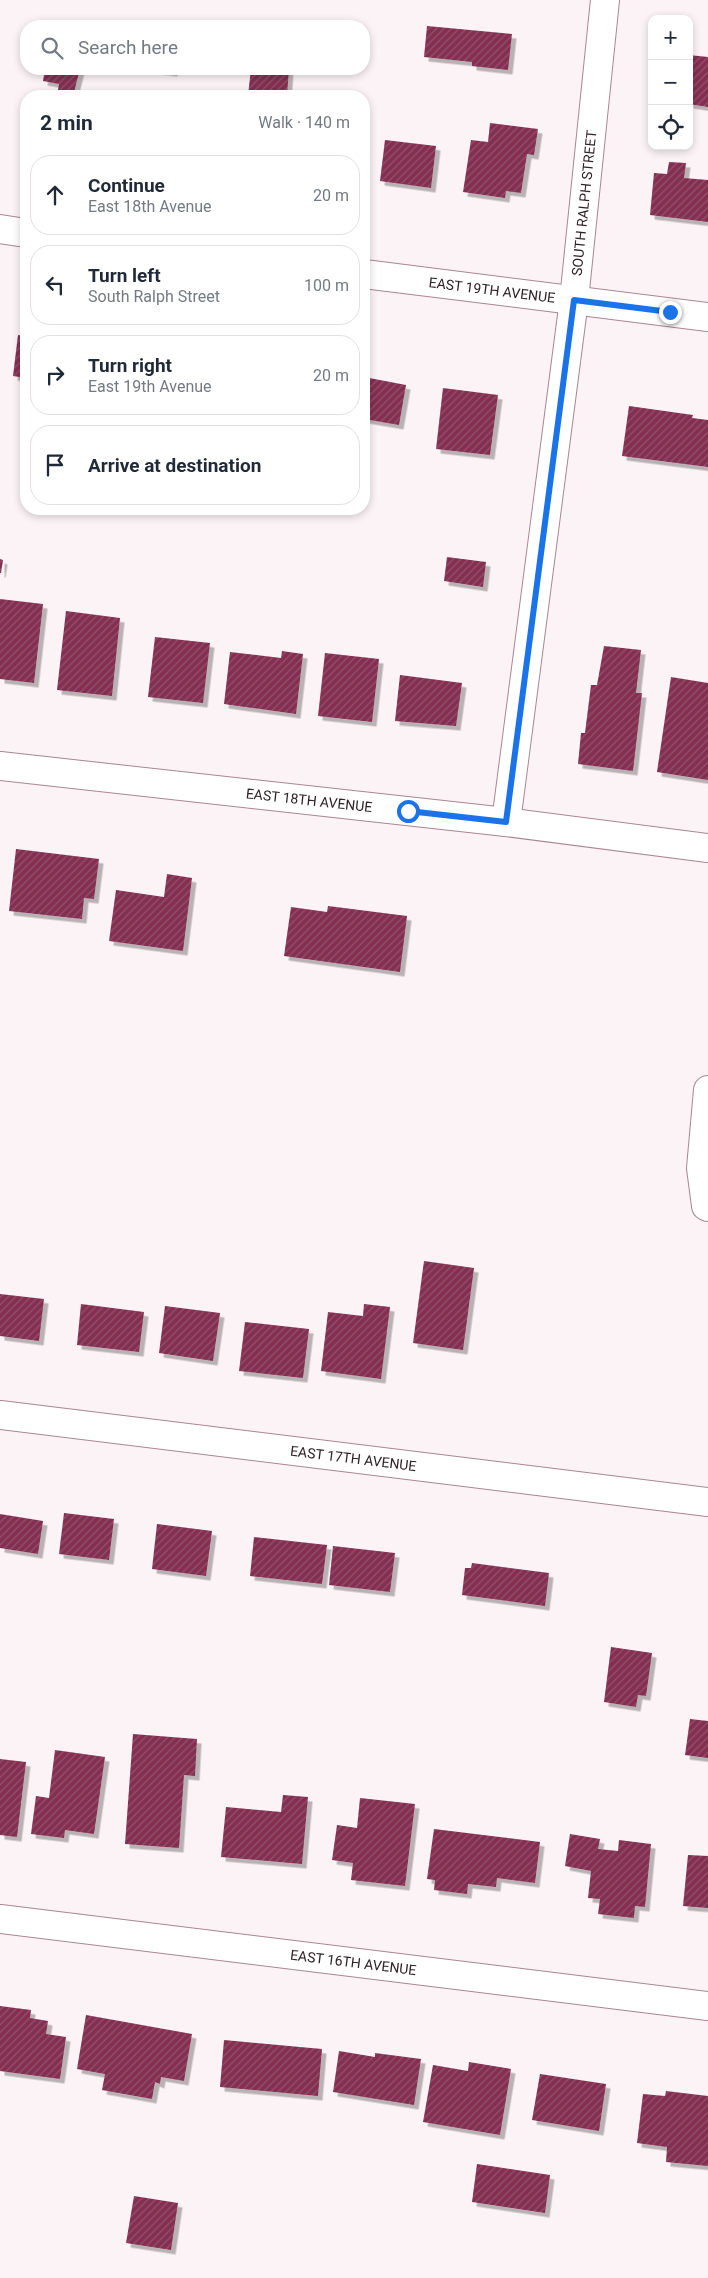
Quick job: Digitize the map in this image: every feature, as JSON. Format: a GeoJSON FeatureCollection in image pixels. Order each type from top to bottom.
{"type":"FeatureCollection","features":[{"type":"Feature","properties":{"kind":"street","name":"SOUTH RALPH STREET"},"geometry":{"type":"LineString","coordinates":[[506,822],[574,300],[604,0]]}},
{"type":"Feature","properties":{"kind":"street"},"geometry":{"type":"LineString","coordinates":[[0,229],[20,232]]}},
{"type":"Feature","properties":{"kind":"street","name":"EAST 19TH AVENUE"},"geometry":{"type":"LineString","coordinates":[[370,275],[708,317]]}},
{"type":"Feature","properties":{"kind":"street","name":"EAST 18TH AVENUE"},"geometry":{"type":"LineString","coordinates":[[0,766],[506,822],[708,848]]}},
{"type":"Feature","properties":{"kind":"street"},"geometry":{"type":"LineString","coordinates":[[708,1090],[701,1168],[706,1206],[708,1207]]}},
{"type":"Feature","properties":{"kind":"street","name":"EAST 17TH AVENUE"},"geometry":{"type":"LineString","coordinates":[[0,1415],[708,1502]]}},
{"type":"Feature","properties":{"kind":"street","name":"EAST 16TH AVENUE"},"geometry":{"type":"LineString","coordinates":[[0,1918],[708,2006]]}},
{"type":"Feature","properties":{"kind":"building"},"geometry":{"type":"Polygon","coordinates":[[[427,26],[512,34],[508,70],[472,66],[472,62],[424,57],[427,26]]]}},
{"type":"Feature","properties":{"kind":"building"},"geometry":{"type":"Polygon","coordinates":[[[693,55],[708,57],[708,107],[693,105],[693,55]]]}},
{"type":"Feature","properties":{"kind":"building"},"geometry":{"type":"Polygon","coordinates":[[[44,75],[78,75],[75,90],[58,90],[59,84],[43,81],[44,75]]]}},
{"type":"Feature","properties":{"kind":"building"},"geometry":{"type":"Polygon","coordinates":[[[250,75],[289,75],[287,90],[249,90],[250,75]]]}},
{"type":"Feature","properties":{"kind":"building"},"geometry":{"type":"Polygon","coordinates":[[[490,123],[538,129],[534,155],[527,154],[521,193],[506,191],[505,198],[463,192],[471,140],[488,142],[490,123]]]}},
{"type":"Feature","properties":{"kind":"building"},"geometry":{"type":"Polygon","coordinates":[[[385,140],[436,146],[431,188],[380,181],[385,140]]]}},
{"type":"Feature","properties":{"kind":"building"},"geometry":{"type":"Polygon","coordinates":[[[669,162],[686,163],[684,178],[708,180],[708,222],[650,215],[654,173],[667,174],[669,162]]]}},
{"type":"Feature","properties":{"kind":"building"},"geometry":{"type":"Polygon","coordinates":[[[18,335],[20,335],[20,377],[13,376],[18,335]]]}},
{"type":"Feature","properties":{"kind":"building"},"geometry":{"type":"Polygon","coordinates":[[[370,378],[406,385],[399,425],[370,420],[370,378]]]}},
{"type":"Feature","properties":{"kind":"building"},"geometry":{"type":"Polygon","coordinates":[[[443,388],[498,395],[490,455],[436,449],[443,388]]]}},
{"type":"Feature","properties":{"kind":"building"},"geometry":{"type":"Polygon","coordinates":[[[629,406],[693,415],[692,418],[708,420],[708,467],[622,456],[629,406]]]}},
{"type":"Feature","properties":{"kind":"building"},"geometry":{"type":"Polygon","coordinates":[[[447,557],[486,562],[483,587],[444,581],[447,557]]]}},
{"type":"Feature","properties":{"kind":"building"},"geometry":{"type":"Polygon","coordinates":[[[0,559],[3,560],[1,573],[0,573],[0,559]]]}},
{"type":"Feature","properties":{"kind":"building"},"geometry":{"type":"Polygon","coordinates":[[[0,599],[43,604],[34,683],[0,679],[0,599]]]}},
{"type":"Feature","properties":{"kind":"building"},"geometry":{"type":"Polygon","coordinates":[[[66,611],[120,618],[112,696],[57,690],[66,611]]]}},
{"type":"Feature","properties":{"kind":"building"},"geometry":{"type":"Polygon","coordinates":[[[155,637],[210,643],[203,703],[148,697],[155,637]]]}},
{"type":"Feature","properties":{"kind":"building"},"geometry":{"type":"Polygon","coordinates":[[[604,646],[641,650],[636,693],[642,693],[633,771],[578,764],[581,733],[585,733],[591,685],[597,685],[604,646]]]}},
{"type":"Feature","properties":{"kind":"building"},"geometry":{"type":"Polygon","coordinates":[[[282,651],[303,654],[296,714],[224,704],[230,652],[281,658],[282,651]]]}},
{"type":"Feature","properties":{"kind":"building"},"geometry":{"type":"Polygon","coordinates":[[[325,653],[379,659],[372,722],[318,716],[325,653]]]}},
{"type":"Feature","properties":{"kind":"building"},"geometry":{"type":"Polygon","coordinates":[[[400,675],[462,683],[456,726],[395,721],[400,675]]]}},
{"type":"Feature","properties":{"kind":"building"},"geometry":{"type":"Polygon","coordinates":[[[671,677],[708,683],[708,780],[657,772],[671,677]]]}},
{"type":"Feature","properties":{"kind":"building"},"geometry":{"type":"Polygon","coordinates":[[[16,849],[99,859],[94,899],[84,898],[82,919],[9,911],[16,849]]]}},
{"type":"Feature","properties":{"kind":"building"},"geometry":{"type":"Polygon","coordinates":[[[167,874],[192,878],[183,951],[109,941],[116,890],[164,897],[167,874]]]}},
{"type":"Feature","properties":{"kind":"building"},"geometry":{"type":"Polygon","coordinates":[[[328,906],[407,916],[400,972],[284,956],[291,907],[327,912],[328,906]]]}},
{"type":"Feature","properties":{"kind":"building"},"geometry":{"type":"Polygon","coordinates":[[[424,1261],[474,1268],[463,1350],[413,1343],[424,1261]]]}},
{"type":"Feature","properties":{"kind":"building"},"geometry":{"type":"Polygon","coordinates":[[[0,1294],[44,1299],[39,1341],[0,1336],[0,1294]]]}},
{"type":"Feature","properties":{"kind":"building"},"geometry":{"type":"Polygon","coordinates":[[[81,1304],[144,1312],[139,1352],[77,1345],[81,1304]]]}},
{"type":"Feature","properties":{"kind":"building"},"geometry":{"type":"Polygon","coordinates":[[[364,1304],[390,1307],[381,1379],[321,1371],[328,1312],[363,1316],[364,1304]]]}},
{"type":"Feature","properties":{"kind":"building"},"geometry":{"type":"Polygon","coordinates":[[[165,1306],[220,1313],[213,1361],[159,1353],[165,1306]]]}},
{"type":"Feature","properties":{"kind":"building"},"geometry":{"type":"Polygon","coordinates":[[[245,1322],[309,1329],[303,1378],[239,1371],[245,1322]]]}},
{"type":"Feature","properties":{"kind":"building"},"geometry":{"type":"Polygon","coordinates":[[[64,1513],[114,1519],[109,1560],[59,1554],[64,1513]]]}},
{"type":"Feature","properties":{"kind":"building"},"geometry":{"type":"Polygon","coordinates":[[[0,1514],[43,1521],[38,1554],[0,1548],[0,1514]]]}},
{"type":"Feature","properties":{"kind":"building"},"geometry":{"type":"Polygon","coordinates":[[[157,1524],[212,1531],[206,1576],[152,1569],[157,1524]]]}},
{"type":"Feature","properties":{"kind":"building"},"geometry":{"type":"Polygon","coordinates":[[[254,1537],[327,1545],[322,1584],[250,1576],[254,1537]]]}},
{"type":"Feature","properties":{"kind":"building"},"geometry":{"type":"Polygon","coordinates":[[[333,1546],[395,1553],[390,1592],[329,1585],[333,1546]]]}},
{"type":"Feature","properties":{"kind":"building"},"geometry":{"type":"Polygon","coordinates":[[[472,1563],[549,1573],[545,1606],[462,1595],[465,1568],[471,1568],[472,1563]]]}},
{"type":"Feature","properties":{"kind":"building"},"geometry":{"type":"Polygon","coordinates":[[[611,1647],[652,1653],[646,1696],[638,1695],[636,1707],[604,1702],[611,1647]]]}},
{"type":"Feature","properties":{"kind":"building"},"geometry":{"type":"Polygon","coordinates":[[[690,1719],[708,1721],[708,1758],[685,1755],[690,1719]]]}},
{"type":"Feature","properties":{"kind":"building"},"geometry":{"type":"Polygon","coordinates":[[[133,1734],[197,1739],[195,1776],[184,1775],[179,1848],[125,1844],[133,1734]]]}},
{"type":"Feature","properties":{"kind":"building"},"geometry":{"type":"Polygon","coordinates":[[[55,1750],[105,1757],[94,1834],[65,1830],[64,1838],[31,1834],[36,1796],[49,1798],[55,1750]]]}},
{"type":"Feature","properties":{"kind":"building"},"geometry":{"type":"Polygon","coordinates":[[[0,1759],[26,1762],[17,1837],[0,1835],[0,1759]]]}},
{"type":"Feature","properties":{"kind":"building"},"geometry":{"type":"Polygon","coordinates":[[[283,1795],[308,1797],[302,1864],[221,1857],[226,1807],[281,1812],[283,1795]]]}},
{"type":"Feature","properties":{"kind":"building"},"geometry":{"type":"Polygon","coordinates":[[[360,1798],[415,1804],[405,1886],[351,1880],[353,1863],[332,1860],[337,1825],[357,1828],[360,1798]]]}},
{"type":"Feature","properties":{"kind":"building"},"geometry":{"type":"Polygon","coordinates":[[[434,1829],[540,1842],[535,1883],[497,1878],[496,1887],[468,1884],[467,1894],[434,1890],[435,1880],[427,1879],[434,1829]]]}},
{"type":"Feature","properties":{"kind":"building"},"geometry":{"type":"Polygon","coordinates":[[[570,1834],[600,1839],[598,1849],[618,1851],[619,1840],[651,1844],[645,1907],[635,1906],[634,1918],[598,1914],[600,1899],[588,1898],[591,1871],[565,1866],[570,1834]]]}},
{"type":"Feature","properties":{"kind":"building"},"geometry":{"type":"Polygon","coordinates":[[[688,1855],[708,1856],[708,1908],[683,1906],[688,1855]]]}},
{"type":"Feature","properties":{"kind":"building"},"geometry":{"type":"Polygon","coordinates":[[[0,2006],[31,2010],[30,2018],[48,2021],[46,2034],[66,2037],[60,2079],[0,2071],[0,2006]]]}},
{"type":"Feature","properties":{"kind":"building"},"geometry":{"type":"Polygon","coordinates":[[[86,2015],[192,2034],[184,2081],[161,2077],[160,2084],[155,2082],[152,2099],[102,2090],[105,2074],[77,2069],[86,2015]]]}},
{"type":"Feature","properties":{"kind":"building"},"geometry":{"type":"Polygon","coordinates":[[[224,2040],[322,2049],[318,2096],[220,2087],[224,2040]]]}},
{"type":"Feature","properties":{"kind":"building"},"geometry":{"type":"Polygon","coordinates":[[[339,2051],[375,2057],[375,2053],[421,2059],[414,2105],[333,2092],[339,2051]]]}},
{"type":"Feature","properties":{"kind":"building"},"geometry":{"type":"Polygon","coordinates":[[[469,2062],[511,2069],[500,2135],[423,2122],[433,2065],[468,2071],[469,2062]]]}},
{"type":"Feature","properties":{"kind":"building"},"geometry":{"type":"Polygon","coordinates":[[[540,2074],[606,2084],[599,2131],[532,2120],[540,2074]]]}},
{"type":"Feature","properties":{"kind":"building"},"geometry":{"type":"Polygon","coordinates":[[[666,2091],[708,2096],[708,2166],[666,2162],[667,2147],[637,2143],[643,2094],[665,2096],[666,2091]]]}},
{"type":"Feature","properties":{"kind":"building"},"geometry":{"type":"Polygon","coordinates":[[[477,2164],[550,2175],[545,2213],[472,2202],[477,2164]]]}},
{"type":"Feature","properties":{"kind":"building"},"geometry":{"type":"Polygon","coordinates":[[[134,2196],[178,2203],[171,2250],[126,2243],[134,2196]]]}},
{"type":"Feature","properties":{"kind":"route"},"geometry":{"type":"LineString","coordinates":[[408,811],[506,822],[574,300],[670,312]]}}]}
